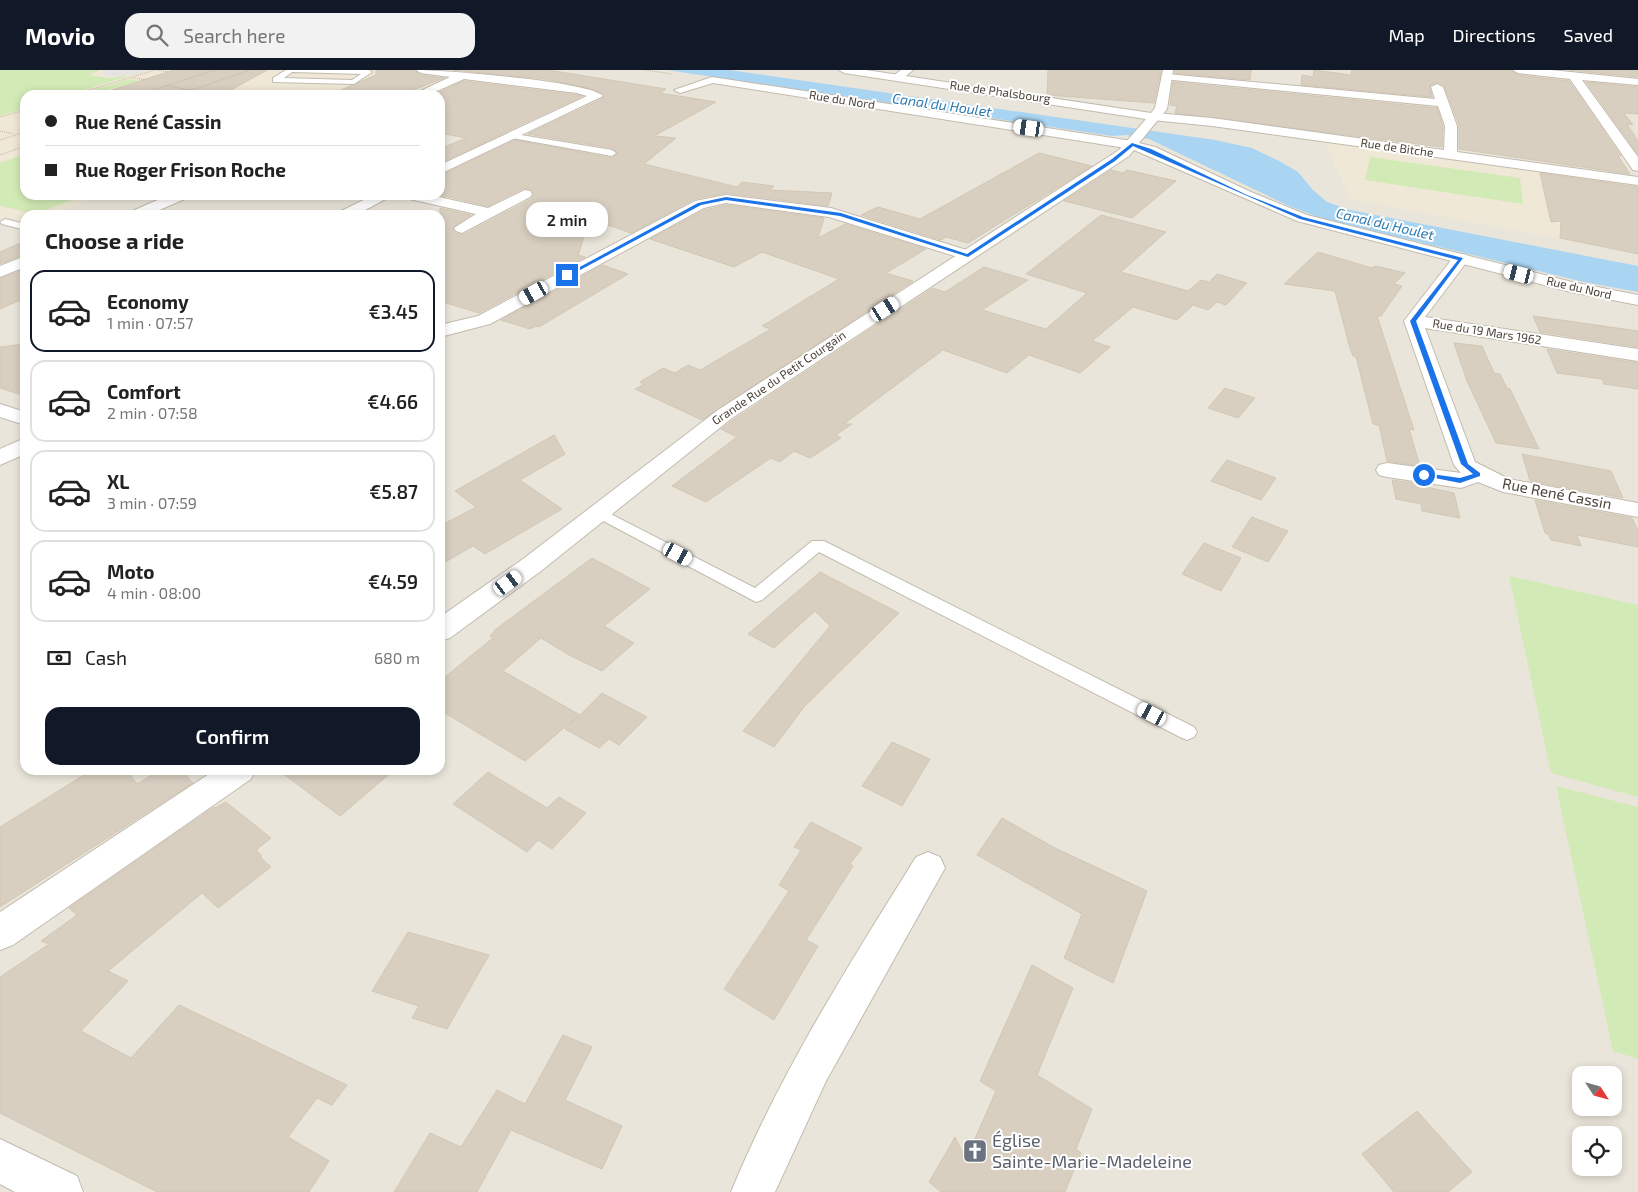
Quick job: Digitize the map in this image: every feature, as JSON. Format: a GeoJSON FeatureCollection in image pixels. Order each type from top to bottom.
{"type":"FeatureCollection","features":[{"type":"Feature","properties":{"kind":"street"},"geometry":{"type":"LineString","coordinates":[[421,70],[578,90],[597,96],[445,168]]}},
{"type":"Feature","properties":{"kind":"street","name":"Rue de Phalsbourg"},"geometry":{"type":"LineString","coordinates":[[844,70],[1152,121]]}},
{"type":"Feature","properties":{"kind":"street"},"geometry":{"type":"LineString","coordinates":[[897,78],[908,70]]}},
{"type":"Feature","properties":{"kind":"street"},"geometry":{"type":"LineString","coordinates":[[1518,70],[1638,82]]}},
{"type":"Feature","properties":{"kind":"street"},"geometry":{"type":"LineString","coordinates":[[1167,73],[1443,103]]}},
{"type":"Feature","properties":{"kind":"street","name":"Grande Rue du Petit Courgain"},"geometry":{"type":"LineString","coordinates":[[445,627],[532,565],[731,409],[1114,160],[1135,141],[1152,121],[1162,104],[1167,73]]}},
{"type":"Feature","properties":{"kind":"street"},"geometry":{"type":"LineString","coordinates":[[1573,75],[1638,168]]}},
{"type":"Feature","properties":{"kind":"street"},"geometry":{"type":"LineString","coordinates":[[430,90],[463,76]]}},
{"type":"Feature","properties":{"kind":"street","name":"Rue du Nord"},"geometry":{"type":"LineString","coordinates":[[680,90],[712,80],[1135,141],[1246,196],[1302,218],[1570,287],[1638,300]]}},
{"type":"Feature","properties":{"kind":"street"},"geometry":{"type":"LineString","coordinates":[[1437,87],[1452,132],[1450,155]]}},
{"type":"Feature","properties":{"kind":"street","name":"Rue de Bitche"},"geometry":{"type":"LineString","coordinates":[[1152,121],[1450,155],[1638,181]]}},
{"type":"Feature","properties":{"kind":"street"},"geometry":{"type":"LineString","coordinates":[[462,228],[525,194]]}},
{"type":"Feature","properties":{"kind":"street"},"geometry":{"type":"LineString","coordinates":[[445,330],[484,320],[700,204],[716,199],[735,199],[841,215],[968,255]]}},
{"type":"Feature","properties":{"kind":"street"},"geometry":{"type":"LineString","coordinates":[[147,210],[170,200]]}},
{"type":"Feature","properties":{"kind":"street"},"geometry":{"type":"LineString","coordinates":[[354,210],[376,200]]}},
{"type":"Feature","properties":{"kind":"street"},"geometry":{"type":"LineString","coordinates":[[432,200],[490,213]]}},
{"type":"Feature","properties":{"kind":"street","name":"Rue du 19 Mars 1962"},"geometry":{"type":"LineString","coordinates":[[1461,259],[1413,321],[1638,355]]}},
{"type":"Feature","properties":{"kind":"street"},"geometry":{"type":"LineString","coordinates":[[0,272],[20,263]]}},
{"type":"Feature","properties":{"kind":"street","name":"Rue René Cassin"},"geometry":{"type":"LineString","coordinates":[[1413,321],[1465,464],[1478,474],[1504,485],[1638,510]]}},
{"type":"Feature","properties":{"kind":"street"},"geometry":{"type":"LineString","coordinates":[[0,410],[20,417]]}},
{"type":"Feature","properties":{"kind":"street"},"geometry":{"type":"LineString","coordinates":[[0,458],[20,448]]}},
{"type":"Feature","properties":{"kind":"street"},"geometry":{"type":"LineString","coordinates":[[1387,470],[1460,481],[1478,474]]}},
{"type":"Feature","properties":{"kind":"street"},"geometry":{"type":"LineString","coordinates":[[0,933],[233,775]]}},
{"type":"Feature","properties":{"kind":"street"},"geometry":{"type":"LineString","coordinates":[[754,1192],[792,1104],[849,1000],[928,868]]}},
{"type":"Feature","properties":{"kind":"street"},"geometry":{"type":"LineString","coordinates":[[0,1161],[61,1192]]}},
{"type":"Feature","properties":{"kind":"lane"},"geometry":{"type":"LineString","coordinates":[[291,70],[369,72],[354,82],[276,80],[291,70]]}},
{"type":"Feature","properties":{"kind":"lane"},"geometry":{"type":"LineString","coordinates":[[515,136],[612,154]]}},
{"type":"Feature","properties":{"kind":"lane"},"geometry":{"type":"LineString","coordinates":[[5,222],[20,226]]}},
{"type":"Feature","properties":{"kind":"lane"},"geometry":{"type":"LineString","coordinates":[[599,513],[756,596],[818,545],[1187,732]]}},
{"type":"Feature","properties":{"kind":"path"},"geometry":{"type":"LineString","coordinates":[[90,90],[156,70],[169,72]]}},
{"type":"Feature","properties":{"kind":"path"},"geometry":{"type":"LineString","coordinates":[[153,90],[214,70]]}},
{"type":"Feature","properties":{"kind":"path"},"geometry":{"type":"LineString","coordinates":[[165,86],[191,90],[251,70]]}},
{"type":"Feature","properties":{"kind":"path"},"geometry":{"type":"LineString","coordinates":[[130,78],[148,80]]}},
{"type":"Feature","properties":{"kind":"path"},"geometry":{"type":"LineString","coordinates":[[0,117],[20,111]]}},
{"type":"Feature","properties":{"kind":"path"},"geometry":{"type":"LineString","coordinates":[[0,131],[17,134]]}},
{"type":"Feature","properties":{"kind":"path"},"geometry":{"type":"LineString","coordinates":[[0,140],[20,133]]}},
{"type":"Feature","properties":{"kind":"path"},"geometry":{"type":"LineString","coordinates":[[0,155],[20,148]]}},
{"type":"Feature","properties":{"kind":"shaded area"},"geometry":{"type":"Polygon","coordinates":[[[0,70],[381,70],[351,90],[20,90],[20,200],[88,200],[64,210],[20,210],[20,220],[11,217],[0,222],[0,70]]]}},
{"type":"Feature","properties":{"kind":"shaded area"},"geometry":{"type":"Polygon","coordinates":[[[103,70],[151,70],[135,75],[113,77],[103,74],[103,70]]]}},
{"type":"Feature","properties":{"kind":"shaded area"},"geometry":{"type":"Polygon","coordinates":[[[381,70],[1638,70],[1638,1192],[0,1192],[0,221],[11,217],[20,220],[20,775],[445,775],[445,210],[64,210],[88,200],[445,200],[445,90],[351,90],[381,70]]]}},
{"type":"Feature","properties":{"kind":"shaded area"},"geometry":{"type":"Polygon","coordinates":[[[1325,142],[1638,186],[1638,254],[1350,199],[1325,142]]]}},
{"type":"Feature","properties":{"kind":"green space"},"geometry":{"type":"Polygon","coordinates":[[[0,70],[100,70],[89,75],[108,78],[129,76],[84,90],[20,90],[20,110],[0,116],[0,70]]]}},
{"type":"Feature","properties":{"kind":"green space"},"geometry":{"type":"Polygon","coordinates":[[[130,79],[138,81],[108,90],[94,90],[130,79]]]}},
{"type":"Feature","properties":{"kind":"green space"},"geometry":{"type":"Polygon","coordinates":[[[20,156],[20,200],[71,200],[46,210],[20,210],[0,206],[0,163],[20,156]]]}},
{"type":"Feature","properties":{"kind":"green space"},"geometry":{"type":"Polygon","coordinates":[[[1370,157],[1520,178],[1523,204],[1365,180],[1370,157]]]}},
{"type":"Feature","properties":{"kind":"green space"},"geometry":{"type":"Polygon","coordinates":[[[1509,576],[1638,605],[1638,797],[1551,773],[1509,576]]]}},
{"type":"Feature","properties":{"kind":"green space"},"geometry":{"type":"Polygon","coordinates":[[[1556,786],[1638,807],[1638,1059],[1613,1051],[1556,786]]]}},
{"type":"Feature","properties":{"kind":"water","name":"Canal du Houlet"},"geometry":{"type":"Polygon","coordinates":[[[667,70],[729,70],[1215,140],[1252,148],[1298,172],[1313,190],[1327,202],[1350,210],[1638,266],[1638,292],[1584,282],[1320,218],[1289,206],[1149,139],[1127,135],[1112,136],[667,70]]]}},
{"type":"Feature","properties":{"kind":"building"},"geometry":{"type":"Polygon","coordinates":[[[174,70],[267,70],[231,90],[112,90],[174,70]]]}},
{"type":"Feature","properties":{"kind":"building"},"geometry":{"type":"Polygon","coordinates":[[[376,70],[414,70],[421,75],[444,78],[413,90],[341,90],[376,75],[376,70]]]}},
{"type":"Feature","properties":{"kind":"building"},"geometry":{"type":"Polygon","coordinates":[[[453,70],[548,70],[666,89],[660,93],[716,102],[654,136],[676,138],[644,164],[737,187],[742,182],[774,186],[770,190],[832,193],[828,206],[726,193],[694,199],[631,233],[590,219],[578,255],[585,257],[479,313],[445,303],[445,210],[440,210],[440,208],[471,215],[452,228],[455,233],[463,235],[531,199],[534,195],[532,190],[524,188],[488,206],[445,196],[445,174],[515,140],[612,158],[618,153],[612,148],[528,134],[604,98],[604,94],[592,89],[545,79],[453,70]]]}},
{"type":"Feature","properties":{"kind":"building"},"geometry":{"type":"Polygon","coordinates":[[[1048,70],[1161,70],[1154,103],[1047,95],[1048,70]]]}},
{"type":"Feature","properties":{"kind":"building"},"geometry":{"type":"Polygon","coordinates":[[[1175,70],[1251,70],[1250,80],[1174,73],[1175,70]]]}},
{"type":"Feature","properties":{"kind":"building"},"geometry":{"type":"Polygon","coordinates":[[[1314,70],[1351,75],[1352,70],[1511,70],[1518,75],[1569,81],[1621,156],[1618,156],[1630,174],[1459,149],[1459,125],[1444,85],[1438,82],[1430,85],[1432,97],[1301,85],[1302,75],[1313,77],[1314,70]]]}},
{"type":"Feature","properties":{"kind":"building"},"geometry":{"type":"Polygon","coordinates":[[[1569,70],[1638,70],[1638,77],[1569,70]]]}},
{"type":"Feature","properties":{"kind":"building"},"geometry":{"type":"Polygon","coordinates":[[[464,81],[582,96],[445,161],[445,147],[466,138],[445,134],[444,90],[464,81]]]}},
{"type":"Feature","properties":{"kind":"building"},"geometry":{"type":"Polygon","coordinates":[[[1173,82],[1437,108],[1443,126],[1442,147],[1175,113],[1177,106],[1170,105],[1173,82]]]}},
{"type":"Feature","properties":{"kind":"building"},"geometry":{"type":"Polygon","coordinates":[[[1586,82],[1638,87],[1638,114],[1624,113],[1633,125],[1627,124],[1638,141],[1638,154],[1586,82]]]}},
{"type":"Feature","properties":{"kind":"building"},"geometry":{"type":"Polygon","coordinates":[[[1039,153],[1092,166],[968,243],[946,237],[941,240],[861,215],[878,207],[920,219],[1039,153]]]}},
{"type":"Feature","properties":{"kind":"building"},"geometry":{"type":"Polygon","coordinates":[[[1111,170],[1123,173],[1127,170],[1176,181],[1132,218],[1064,201],[1111,170]]]}},
{"type":"Feature","properties":{"kind":"building"},"geometry":{"type":"Polygon","coordinates":[[[1540,173],[1638,187],[1638,254],[1560,238],[1561,221],[1551,222],[1540,173]]]}},
{"type":"Feature","properties":{"kind":"building"},"geometry":{"type":"Polygon","coordinates":[[[726,205],[824,218],[818,238],[845,224],[926,249],[886,273],[913,281],[702,420],[635,389],[644,384],[640,382],[663,368],[675,373],[688,365],[700,370],[771,329],[762,326],[839,279],[762,252],[734,267],[650,239],[705,210],[726,205]]]}},
{"type":"Feature","properties":{"kind":"building"},"geometry":{"type":"Polygon","coordinates":[[[1101,215],[1166,232],[1121,272],[1188,291],[1201,280],[1209,282],[1217,274],[1247,283],[1226,305],[1217,302],[1208,310],[1193,305],[1177,320],[1133,307],[1092,341],[1110,347],[1080,373],[1029,355],[1007,373],[943,350],[844,424],[852,424],[836,435],[841,438],[810,458],[794,451],[780,462],[771,458],[706,502],[672,486],[737,437],[721,429],[933,288],[945,292],[984,267],[1028,280],[982,310],[1046,329],[1087,293],[1026,274],[1101,215]]]}},
{"type":"Feature","properties":{"kind":"building"},"geometry":{"type":"Polygon","coordinates":[[[20,243],[20,256],[0,264],[0,252],[20,243]]]}},
{"type":"Feature","properties":{"kind":"building"},"geometry":{"type":"Polygon","coordinates":[[[1318,252],[1372,268],[1376,266],[1405,273],[1394,284],[1402,286],[1381,316],[1377,316],[1414,430],[1409,429],[1420,466],[1387,461],[1379,425],[1373,424],[1356,357],[1353,356],[1350,348],[1335,291],[1284,284],[1318,252]]]}},
{"type":"Feature","properties":{"kind":"building"},"geometry":{"type":"Polygon","coordinates":[[[603,265],[628,274],[539,327],[536,326],[530,329],[501,320],[603,265]]]}},
{"type":"Feature","properties":{"kind":"building"},"geometry":{"type":"Polygon","coordinates":[[[20,271],[20,300],[0,309],[0,279],[20,271]]]}},
{"type":"Feature","properties":{"kind":"building"},"geometry":{"type":"Polygon","coordinates":[[[1533,316],[1638,331],[1638,347],[1540,332],[1533,316]]]}},
{"type":"Feature","properties":{"kind":"building"},"geometry":{"type":"Polygon","coordinates":[[[1454,343],[1482,346],[1494,373],[1500,374],[1507,388],[1510,389],[1539,449],[1496,443],[1467,381],[1454,343]]]}},
{"type":"Feature","properties":{"kind":"building"},"geometry":{"type":"Polygon","coordinates":[[[20,345],[20,394],[0,388],[0,347],[20,345]]]}},
{"type":"Feature","properties":{"kind":"building"},"geometry":{"type":"Polygon","coordinates":[[[1547,349],[1638,363],[1638,389],[1604,384],[1602,379],[1557,373],[1547,349]]]}},
{"type":"Feature","properties":{"kind":"building"},"geometry":{"type":"Polygon","coordinates":[[[1225,388],[1255,398],[1238,418],[1208,408],[1225,388]]]}},
{"type":"Feature","properties":{"kind":"building"},"geometry":{"type":"Polygon","coordinates":[[[554,435],[565,454],[520,480],[562,509],[485,554],[473,546],[445,562],[445,523],[476,507],[455,491],[554,435]]]}},
{"type":"Feature","properties":{"kind":"building"},"geometry":{"type":"Polygon","coordinates":[[[1522,454],[1611,471],[1623,498],[1530,481],[1522,454]]]}},
{"type":"Feature","properties":{"kind":"building"},"geometry":{"type":"Polygon","coordinates":[[[1227,460],[1276,478],[1261,500],[1211,481],[1227,460]]]}},
{"type":"Feature","properties":{"kind":"building"},"geometry":{"type":"Polygon","coordinates":[[[1392,480],[1425,485],[1426,487],[1454,493],[1460,518],[1422,511],[1421,504],[1396,499],[1392,480]]]}},
{"type":"Feature","properties":{"kind":"building"},"geometry":{"type":"Polygon","coordinates":[[[1535,500],[1632,518],[1638,531],[1638,547],[1577,535],[1581,546],[1551,540],[1548,534],[1545,533],[1535,500]]]}},
{"type":"Feature","properties":{"kind":"building"},"geometry":{"type":"Polygon","coordinates":[[[1252,517],[1288,531],[1268,562],[1232,547],[1252,517]]]}},
{"type":"Feature","properties":{"kind":"building"},"geometry":{"type":"Polygon","coordinates":[[[1204,543],[1241,558],[1221,591],[1182,574],[1204,543]]]}},
{"type":"Feature","properties":{"kind":"building"},"geometry":{"type":"Polygon","coordinates":[[[592,558],[650,589],[604,626],[634,643],[602,671],[571,656],[541,638],[503,671],[580,715],[602,693],[647,717],[619,745],[609,739],[599,748],[565,729],[578,716],[525,761],[445,713],[445,677],[493,638],[490,636],[496,629],[592,558]]]}},
{"type":"Feature","properties":{"kind":"building"},"geometry":{"type":"Polygon","coordinates":[[[820,572],[899,613],[804,707],[774,747],[743,731],[830,626],[815,611],[774,648],[748,634],[820,572]]]}},
{"type":"Feature","properties":{"kind":"building"},"geometry":{"type":"Polygon","coordinates":[[[892,742],[930,759],[902,806],[862,786],[892,742]]]}},
{"type":"Feature","properties":{"kind":"building"},"geometry":{"type":"Polygon","coordinates":[[[488,772],[547,808],[559,797],[586,813],[552,849],[538,840],[527,852],[453,804],[488,772]]]}},
{"type":"Feature","properties":{"kind":"building"},"geometry":{"type":"Polygon","coordinates":[[[84,775],[130,775],[137,784],[152,775],[186,775],[193,783],[0,907],[0,827],[84,775]]]}},
{"type":"Feature","properties":{"kind":"building"},"geometry":{"type":"Polygon","coordinates":[[[285,775],[388,775],[340,816],[285,775]]]}},
{"type":"Feature","properties":{"kind":"building"},"geometry":{"type":"Polygon","coordinates":[[[226,802],[271,838],[256,850],[262,856],[260,857],[271,867],[218,908],[202,893],[108,971],[128,981],[81,1031],[131,1058],[179,1005],[347,1085],[332,1105],[317,1098],[288,1137],[329,1161],[309,1192],[157,1192],[0,1113],[0,977],[49,944],[41,941],[77,915],[69,908],[214,807],[226,802]]]}},
{"type":"Feature","properties":{"kind":"building"},"geometry":{"type":"Polygon","coordinates":[[[1002,818],[1055,848],[1147,891],[1113,983],[1064,958],[1082,914],[977,855],[1002,818]]]}},
{"type":"Feature","properties":{"kind":"building"},"geometry":{"type":"Polygon","coordinates":[[[811,822],[862,848],[850,864],[853,866],[806,940],[818,946],[774,1020],[724,989],[789,891],[779,885],[801,850],[794,847],[811,822]]]}},
{"type":"Feature","properties":{"kind":"building"},"geometry":{"type":"Polygon","coordinates":[[[408,932],[489,955],[447,1029],[412,1018],[419,1006],[372,991],[408,932]]]}},
{"type":"Feature","properties":{"kind":"building"},"geometry":{"type":"Polygon","coordinates":[[[1032,965],[1073,988],[1037,1075],[1092,1109],[1076,1149],[1081,1153],[1065,1192],[941,1192],[929,1182],[955,1137],[966,1159],[996,1091],[980,1081],[1032,965]]]}},
{"type":"Feature","properties":{"kind":"building"},"geometry":{"type":"Polygon","coordinates":[[[563,1035],[592,1047],[565,1100],[622,1126],[602,1169],[511,1130],[477,1192],[394,1192],[430,1133],[461,1147],[497,1090],[525,1104],[563,1035]]]}},
{"type":"Feature","properties":{"kind":"building"},"geometry":{"type":"Polygon","coordinates":[[[1417,1111],[1472,1172],[1448,1192],[1394,1192],[1362,1154],[1417,1111]]]}},
{"type":"Feature","properties":{"kind":"place","name":"Église Sainte-Marie-Madeleine"},"geometry":{"type":"Point","coordinates":[975,1151]}},
{"type":"Feature","properties":{"kind":"route"},"geometry":{"type":"LineString","coordinates":[[567,275],[700,204],[726,198],[841,215],[968,255],[1114,160],[1132,145],[1150,150],[1286,213],[1461,259],[1413,321],[1465,464],[1478,474],[1460,481],[1424,475]]}}]}
